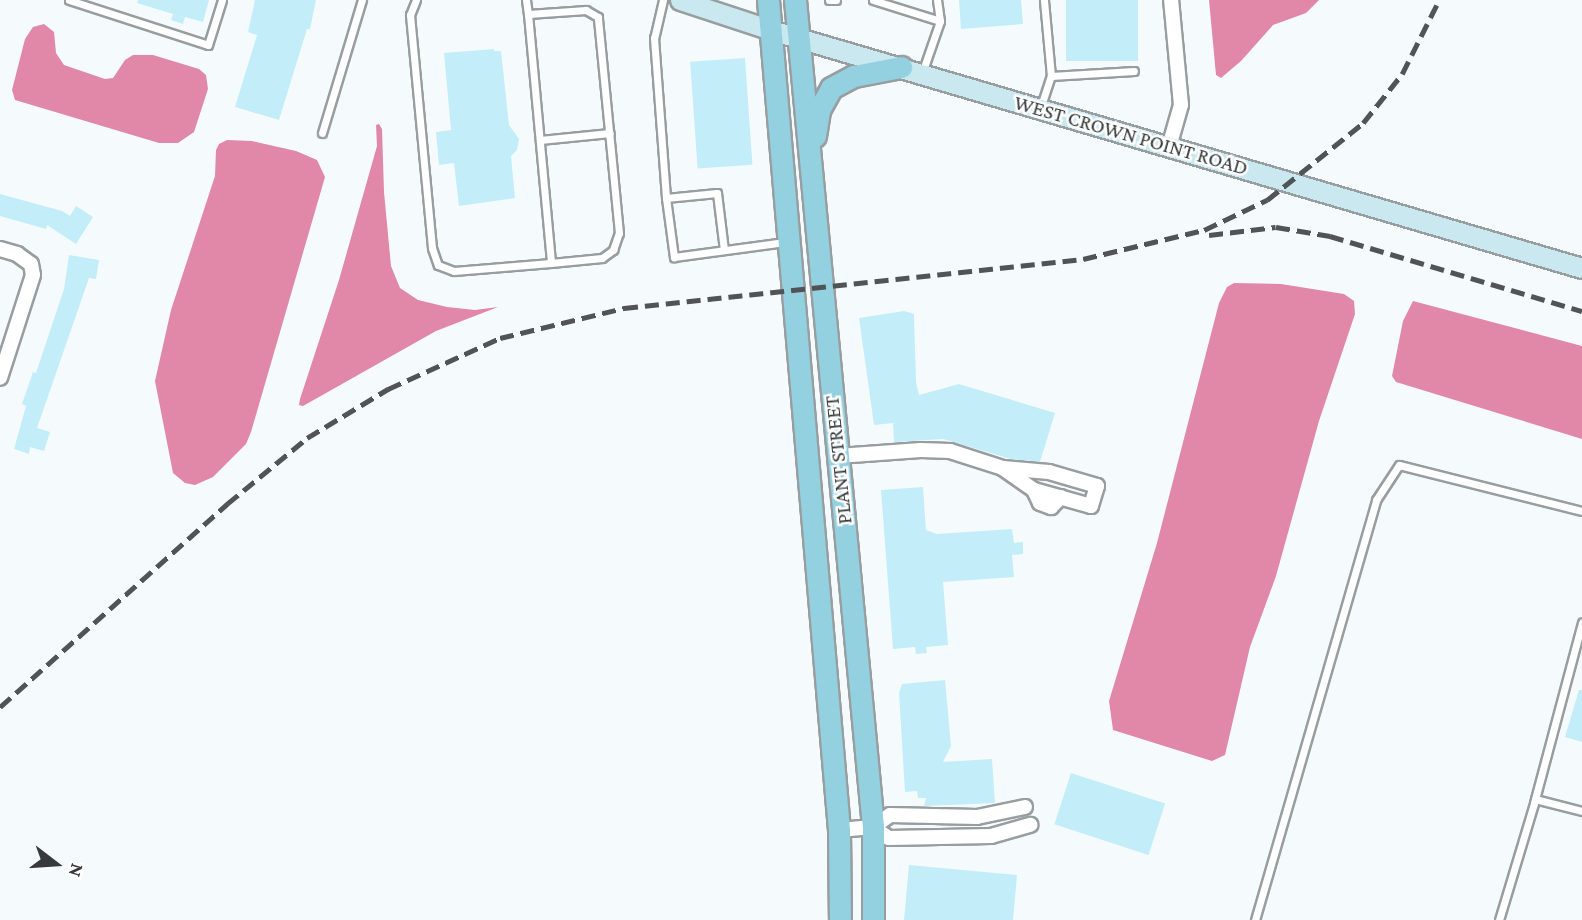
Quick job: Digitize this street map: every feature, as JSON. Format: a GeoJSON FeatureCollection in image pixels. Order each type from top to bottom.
{"type":"FeatureCollection","features":[{"type":"Feature","properties":{"kind":"main road","name":"PLANT STREET"},"geometry":{"type":"LineString","coordinates":[[768,0],[839,830],[840,920]]}},
{"type":"Feature","properties":{"kind":"main road","name":"PLANT STREET"},"geometry":{"type":"LineString","coordinates":[[795,0],[873,827],[873,920]]}},
{"type":"Feature","properties":{"kind":"main road"},"geometry":{"type":"LineString","coordinates":[[810,173],[818,110],[831,88],[854,76],[901,67]]}},
{"type":"Feature","properties":{"kind":"main road"},"geometry":{"type":"LineString","coordinates":[[805,422],[818,449],[825,454],[838,456]]}},
{"type":"Feature","properties":{"kind":"main road"},"geometry":{"type":"LineString","coordinates":[[810,486],[836,505],[845,524]]}},
{"type":"Feature","properties":{"kind":"street","name":"WEST CROWN POINT ROAD"},"geometry":{"type":"LineString","coordinates":[[680,0],[717,6],[771,30],[1582,268]]}},
{"type":"Feature","properties":{"kind":"street"},"geometry":{"type":"LineString","coordinates":[[1169,147],[1181,105],[1171,0]]}},
{"type":"Feature","properties":{"kind":"street"},"geometry":{"type":"LineString","coordinates":[[0,249],[17,254],[31,264],[33,275],[0,378]]}},
{"type":"Feature","properties":{"kind":"street"},"geometry":{"type":"LineString","coordinates":[[838,456],[921,450],[950,452],[1003,468],[1049,472],[1097,486],[1091,506],[1034,490],[1003,468]]}},
{"type":"Feature","properties":{"kind":"street"},"geometry":{"type":"LineString","coordinates":[[839,830],[873,827],[890,816],[964,817],[1025,807]]}},
{"type":"Feature","properties":{"kind":"street"},"geometry":{"type":"LineString","coordinates":[[873,827],[889,838],[991,836],[1030,825]]}},
{"type":"Feature","properties":{"kind":"lane"},"geometry":{"type":"LineString","coordinates":[[69,0],[208,45],[222,0]]}},
{"type":"Feature","properties":{"kind":"lane"},"geometry":{"type":"LineString","coordinates":[[322,132],[362,0]]}},
{"type":"Feature","properties":{"kind":"lane"},"geometry":{"type":"LineString","coordinates":[[416,0],[410,15],[433,258],[438,265],[454,271],[602,258],[613,250],[617,242],[610,133],[598,17],[586,10],[528,14]]}},
{"type":"Feature","properties":{"kind":"lane"},"geometry":{"type":"LineString","coordinates":[[526,0],[551,263]]}},
{"type":"Feature","properties":{"kind":"lane"},"geometry":{"type":"LineString","coordinates":[[663,0],[654,38],[666,198],[674,257],[789,242]]}},
{"type":"Feature","properties":{"kind":"lane"},"geometry":{"type":"LineString","coordinates":[[829,0],[836,0]]}},
{"type":"Feature","properties":{"kind":"lane"},"geometry":{"type":"LineString","coordinates":[[873,0],[940,21]]}},
{"type":"Feature","properties":{"kind":"lane"},"geometry":{"type":"LineString","coordinates":[[922,73],[940,21],[937,0]]}},
{"type":"Feature","properties":{"kind":"lane"},"geometry":{"type":"LineString","coordinates":[[1041,109],[1051,76],[1044,0]]}},
{"type":"Feature","properties":{"kind":"lane"},"geometry":{"type":"LineString","coordinates":[[1051,76],[1134,71]]}},
{"type":"Feature","properties":{"kind":"lane"},"geometry":{"type":"LineString","coordinates":[[540,140],[610,133]]}},
{"type":"Feature","properties":{"kind":"lane"},"geometry":{"type":"LineString","coordinates":[[666,198],[717,193],[724,250]]}},
{"type":"Feature","properties":{"kind":"lane"},"geometry":{"type":"LineString","coordinates":[[1255,920],[1376,500],[1399,465],[1582,511]]}},
{"type":"Feature","properties":{"kind":"lane"},"geometry":{"type":"LineString","coordinates":[[1061,497],[1064,478]]}},
{"type":"Feature","properties":{"kind":"lane"},"geometry":{"type":"LineString","coordinates":[[1499,920],[1535,799],[1582,622]]}},
{"type":"Feature","properties":{"kind":"lane"},"geometry":{"type":"LineString","coordinates":[[1535,799],[1582,811]]}},
{"type":"Feature","properties":{"kind":"lane"},"geometry":{"type":"LineString","coordinates":[[924,816],[925,837]]}},
{"type":"Feature","properties":{"kind":"lane"},"geometry":{"type":"LineString","coordinates":[[964,817],[964,836]]}},
{"type":"Feature","properties":{"kind":"shaded area"},"geometry":{"type":"Polygon","coordinates":[[[1209,0],[1319,0],[1306,13],[1273,25],[1241,61],[1221,78],[1216,75],[1209,0]]]}},
{"type":"Feature","properties":{"kind":"shaded area"},"geometry":{"type":"Polygon","coordinates":[[[44,24],[54,32],[56,53],[64,65],[105,79],[113,78],[125,60],[133,55],[153,55],[199,69],[206,75],[208,89],[194,132],[178,143],[159,143],[15,100],[12,90],[25,39],[33,27],[44,24]]]}},
{"type":"Feature","properties":{"kind":"shaded area"},"geometry":{"type":"Polygon","coordinates":[[[379,124],[382,129],[384,192],[391,266],[400,288],[418,300],[447,307],[475,310],[498,307],[436,331],[303,406],[299,405],[339,280],[377,146],[376,125],[379,124]]]}},
{"type":"Feature","properties":{"kind":"shaded area"},"geometry":{"type":"Polygon","coordinates":[[[227,140],[252,141],[296,151],[317,160],[325,177],[246,444],[213,477],[195,485],[185,483],[173,473],[155,381],[171,310],[215,176],[216,150],[219,144],[227,140]]]}},
{"type":"Feature","properties":{"kind":"shaded area"},"geometry":{"type":"Polygon","coordinates":[[[1234,283],[1281,284],[1344,294],[1354,301],[1355,314],[1319,421],[1276,576],[1250,647],[1225,755],[1212,761],[1113,730],[1109,701],[1157,543],[1219,303],[1227,287],[1234,283]]]}},
{"type":"Feature","properties":{"kind":"shaded area"},"geometry":{"type":"Polygon","coordinates":[[[1413,301],[1582,346],[1582,439],[1396,382],[1392,376],[1403,321],[1413,301]]]}},
{"type":"Feature","properties":{"kind":"building"},"geometry":{"type":"Polygon","coordinates":[[[138,0],[209,0],[203,22],[185,17],[183,24],[171,20],[173,14],[137,3],[138,0]]]}},
{"type":"Feature","properties":{"kind":"building"},"geometry":{"type":"Polygon","coordinates":[[[255,0],[316,0],[310,29],[307,29],[279,120],[235,107],[257,35],[248,32],[255,0]]]}},
{"type":"Feature","properties":{"kind":"building"},"geometry":{"type":"Polygon","coordinates":[[[959,0],[1021,0],[1023,24],[961,29],[959,0]]]}},
{"type":"Feature","properties":{"kind":"building"},"geometry":{"type":"Polygon","coordinates":[[[1066,0],[1138,0],[1138,61],[1066,61],[1066,0]]]}},
{"type":"Feature","properties":{"kind":"building"},"geometry":{"type":"Polygon","coordinates":[[[494,49],[501,51],[509,125],[519,139],[517,150],[511,156],[515,198],[459,206],[454,163],[439,165],[436,132],[451,130],[444,53],[494,49]]]}},
{"type":"Feature","properties":{"kind":"building"},"geometry":{"type":"Polygon","coordinates":[[[745,58],[752,165],[698,169],[690,62],[745,58]]]}},
{"type":"Feature","properties":{"kind":"building"},"geometry":{"type":"Polygon","coordinates":[[[0,194],[62,211],[70,216],[76,206],[93,217],[76,244],[47,225],[46,229],[0,216],[0,194]]]}},
{"type":"Feature","properties":{"kind":"building"},"geometry":{"type":"Polygon","coordinates":[[[69,255],[99,260],[96,279],[89,278],[37,428],[50,432],[44,451],[30,447],[29,454],[14,449],[26,406],[22,404],[33,372],[36,373],[64,289],[69,255]]]}},
{"type":"Feature","properties":{"kind":"building"},"geometry":{"type":"Polygon","coordinates":[[[904,311],[914,314],[916,383],[919,395],[959,384],[1055,413],[1040,462],[1011,459],[943,439],[894,442],[893,423],[874,425],[859,318],[904,311]]]}},
{"type":"Feature","properties":{"kind":"building"},"geometry":{"type":"Polygon","coordinates":[[[923,487],[926,530],[937,534],[1012,529],[1014,543],[1023,542],[1023,554],[1012,555],[1014,577],[943,582],[948,645],[926,647],[927,653],[916,654],[915,647],[893,649],[881,490],[923,487]]]}},
{"type":"Feature","properties":{"kind":"building"},"geometry":{"type":"Polygon","coordinates":[[[945,680],[951,746],[943,762],[992,759],[995,803],[924,806],[926,798],[918,798],[917,791],[905,792],[899,693],[902,684],[945,680]]]}},
{"type":"Feature","properties":{"kind":"building"},"geometry":{"type":"Polygon","coordinates":[[[1579,690],[1582,690],[1582,742],[1565,737],[1579,690]]]}},
{"type":"Feature","properties":{"kind":"building"},"geometry":{"type":"Polygon","coordinates":[[[1071,773],[1165,804],[1148,855],[1054,824],[1071,773]]]}},
{"type":"Feature","properties":{"kind":"building"},"geometry":{"type":"Polygon","coordinates":[[[909,865],[1017,875],[1013,920],[904,920],[909,865]]]}},
{"type":"Feature","properties":{"kind":"railway"},"geometry":{"type":"LineString","coordinates":[[0,707],[227,504],[307,438],[388,389],[500,338],[624,308],[1083,259],[1204,230],[1267,200],[1363,123],[1402,74],[1439,0]]}},
{"type":"Feature","properties":{"kind":"railway"},"geometry":{"type":"LineString","coordinates":[[1209,235],[1276,227],[1330,236],[1582,311]]}}]}
